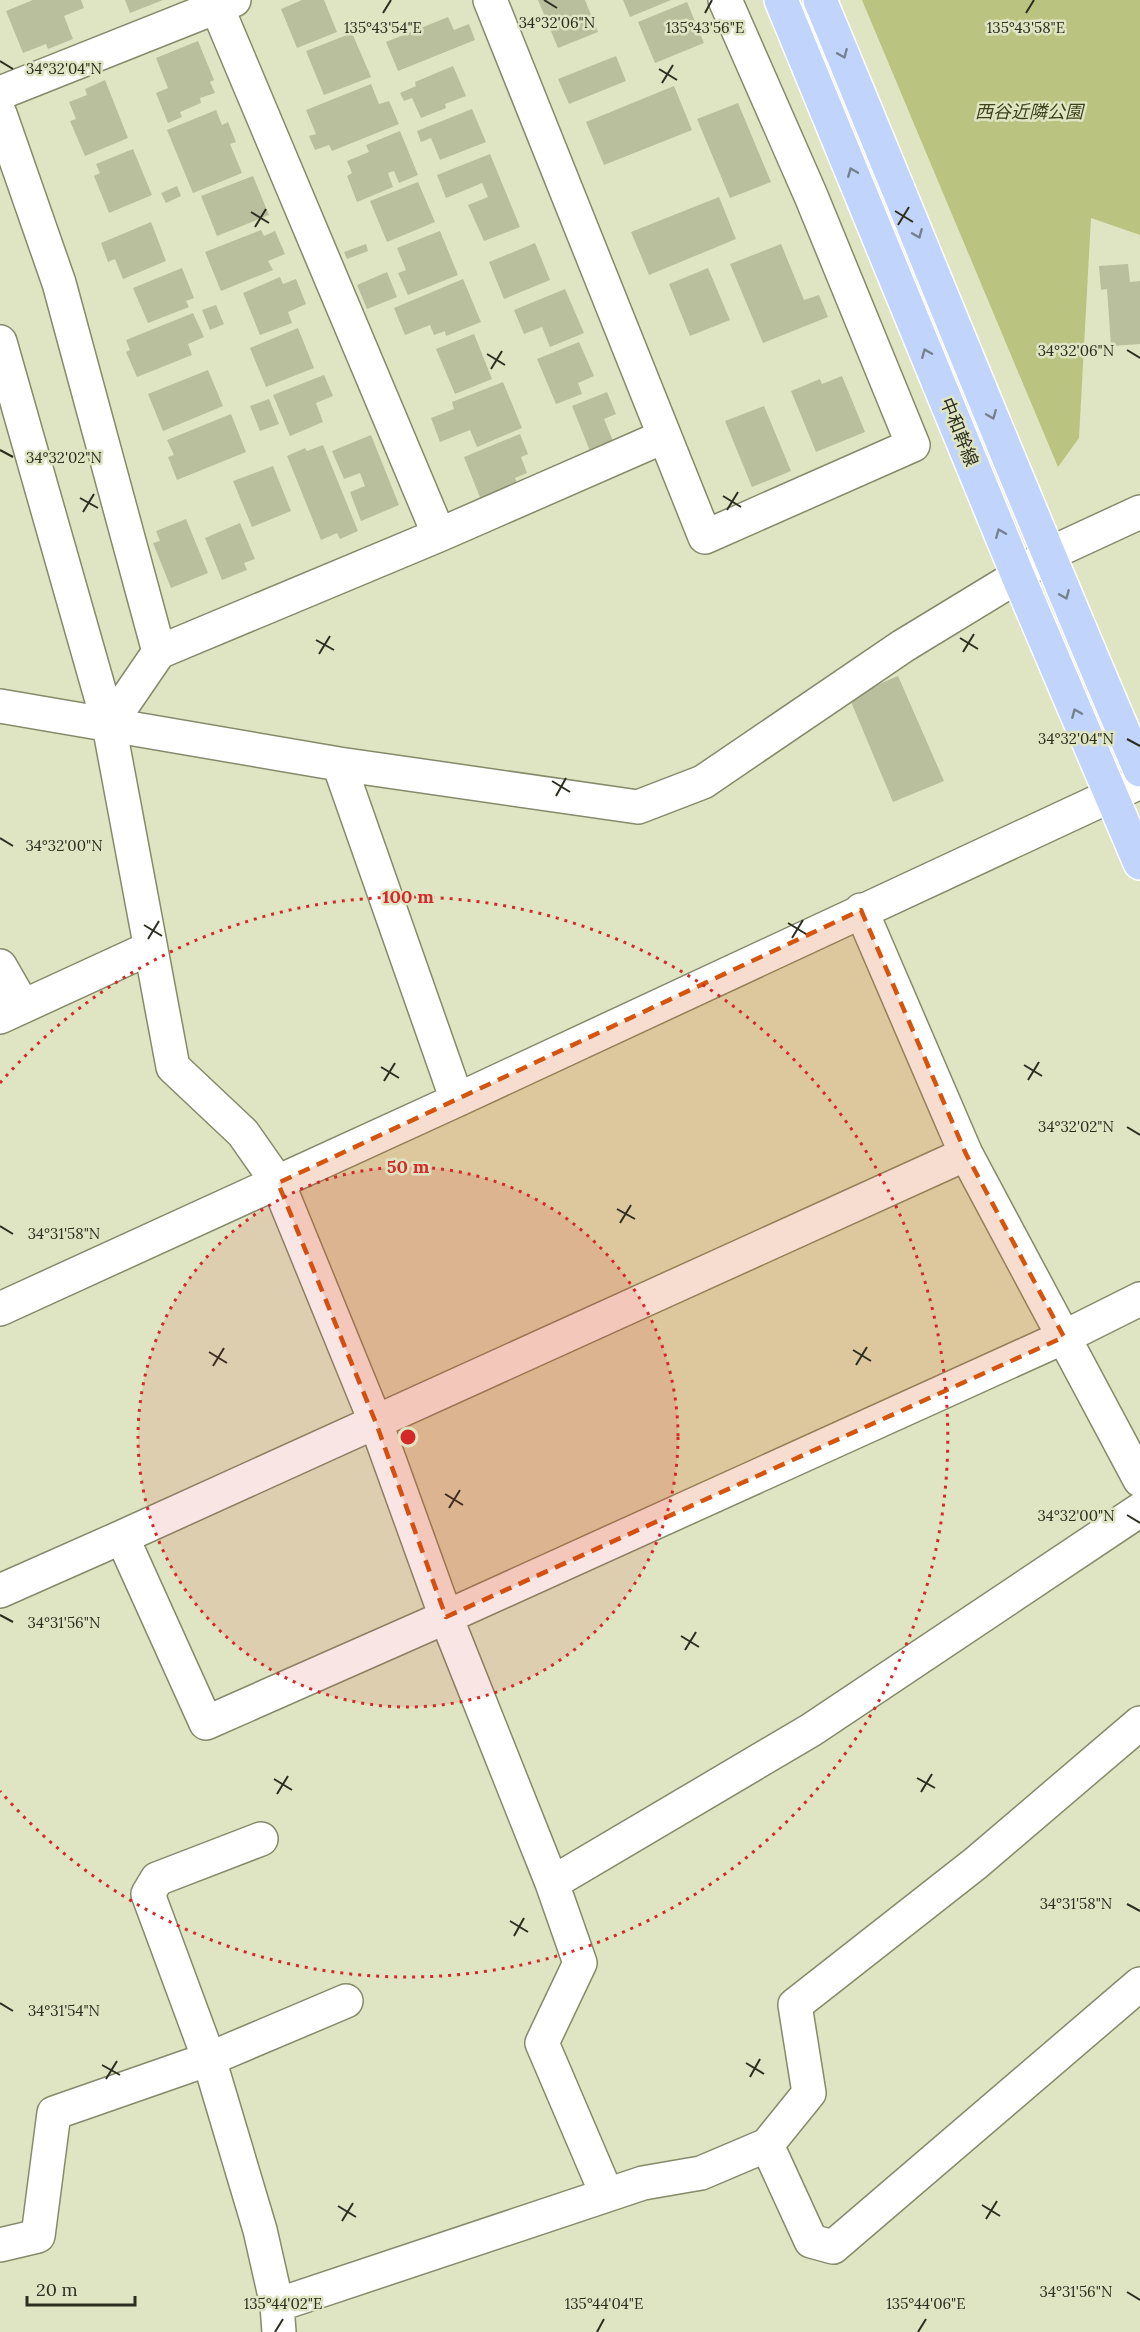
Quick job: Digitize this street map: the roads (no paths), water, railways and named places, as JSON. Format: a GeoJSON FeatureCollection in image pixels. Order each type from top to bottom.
{"type":"FeatureCollection","features":[{"type":"Feature","properties":{"kind":"main road","name":"中和幹線"},"geometry":{"type":"LineString","coordinates":[[781,0],[1018,576],[1126,789],[1140,863]]}},
{"type":"Feature","properties":{"kind":"main road","name":"中和幹線"},"geometry":{"type":"LineString","coordinates":[[820,0],[966,350],[1047,555],[1140,770]]}},
{"type":"Feature","properties":{"kind":"street"},"geometry":{"type":"LineString","coordinates":[[490,0],[663,437],[705,537],[913,445],[811,196],[725,0]]}},
{"type":"Feature","properties":{"kind":"street"},"geometry":{"type":"LineString","coordinates":[[0,93],[222,3],[439,535]]}},
{"type":"Feature","properties":{"kind":"street"},"geometry":{"type":"LineString","coordinates":[[0,114],[59,283],[159,652]]}},
{"type":"Feature","properties":{"kind":"street"},"geometry":{"type":"LineString","coordinates":[[0,342],[109,724],[173,1067],[243,1133],[278,1183],[376,1423],[446,1617],[552,1883],[580,1963],[542,2043],[607,2195]]}},
{"type":"Feature","properties":{"kind":"street"},"geometry":{"type":"LineString","coordinates":[[109,724],[159,652],[439,535],[663,437]]}},
{"type":"Feature","properties":{"kind":"street"},"geometry":{"type":"LineString","coordinates":[[0,705],[339,764],[638,807],[703,782],[903,646],[1018,576],[1047,555],[1140,512]]}},
{"type":"Feature","properties":{"kind":"street"},"geometry":{"type":"LineString","coordinates":[[339,764],[457,1100]]}},
{"type":"Feature","properties":{"kind":"street"},"geometry":{"type":"LineString","coordinates":[[0,1309],[278,1183],[861,910],[1126,789]]}},
{"type":"Feature","properties":{"kind":"street"},"geometry":{"type":"LineString","coordinates":[[861,910],[966,1154],[1140,1480]]}},
{"type":"Feature","properties":{"kind":"street"},"geometry":{"type":"LineString","coordinates":[[0,966],[11,1012],[150,948]]}},
{"type":"Feature","properties":{"kind":"street"},"geometry":{"type":"LineString","coordinates":[[0,1591],[376,1423],[966,1154]]}},
{"type":"Feature","properties":{"kind":"street"},"geometry":{"type":"LineString","coordinates":[[122,1537],[206,1723],[1064,1337],[1140,1299]]}},
{"type":"Feature","properties":{"kind":"street"},"geometry":{"type":"LineString","coordinates":[[552,1883],[811,1730],[1140,1510]]}},
{"type":"Feature","properties":{"kind":"street"},"geometry":{"type":"LineString","coordinates":[[261,1839],[157,1879],[148,1894],[209,2059],[260,2230],[278,2318],[643,2182],[701,2173],[767,2145],[809,2093],[795,2005],[976,1863],[1140,1724]]}},
{"type":"Feature","properties":{"kind":"street"},"geometry":{"type":"LineString","coordinates":[[767,2145],[811,2241],[833,2247],[1140,1984]]}},
{"type":"Feature","properties":{"kind":"street"},"geometry":{"type":"LineString","coordinates":[[0,2245],[38,2236],[54,2113],[209,2059],[346,2001]]}},
{"type":"Feature","properties":{"kind":"park label","name":"西谷近隣公園"},"geometry":{"type":"Point","coordinates":[1029,112]}}]}
